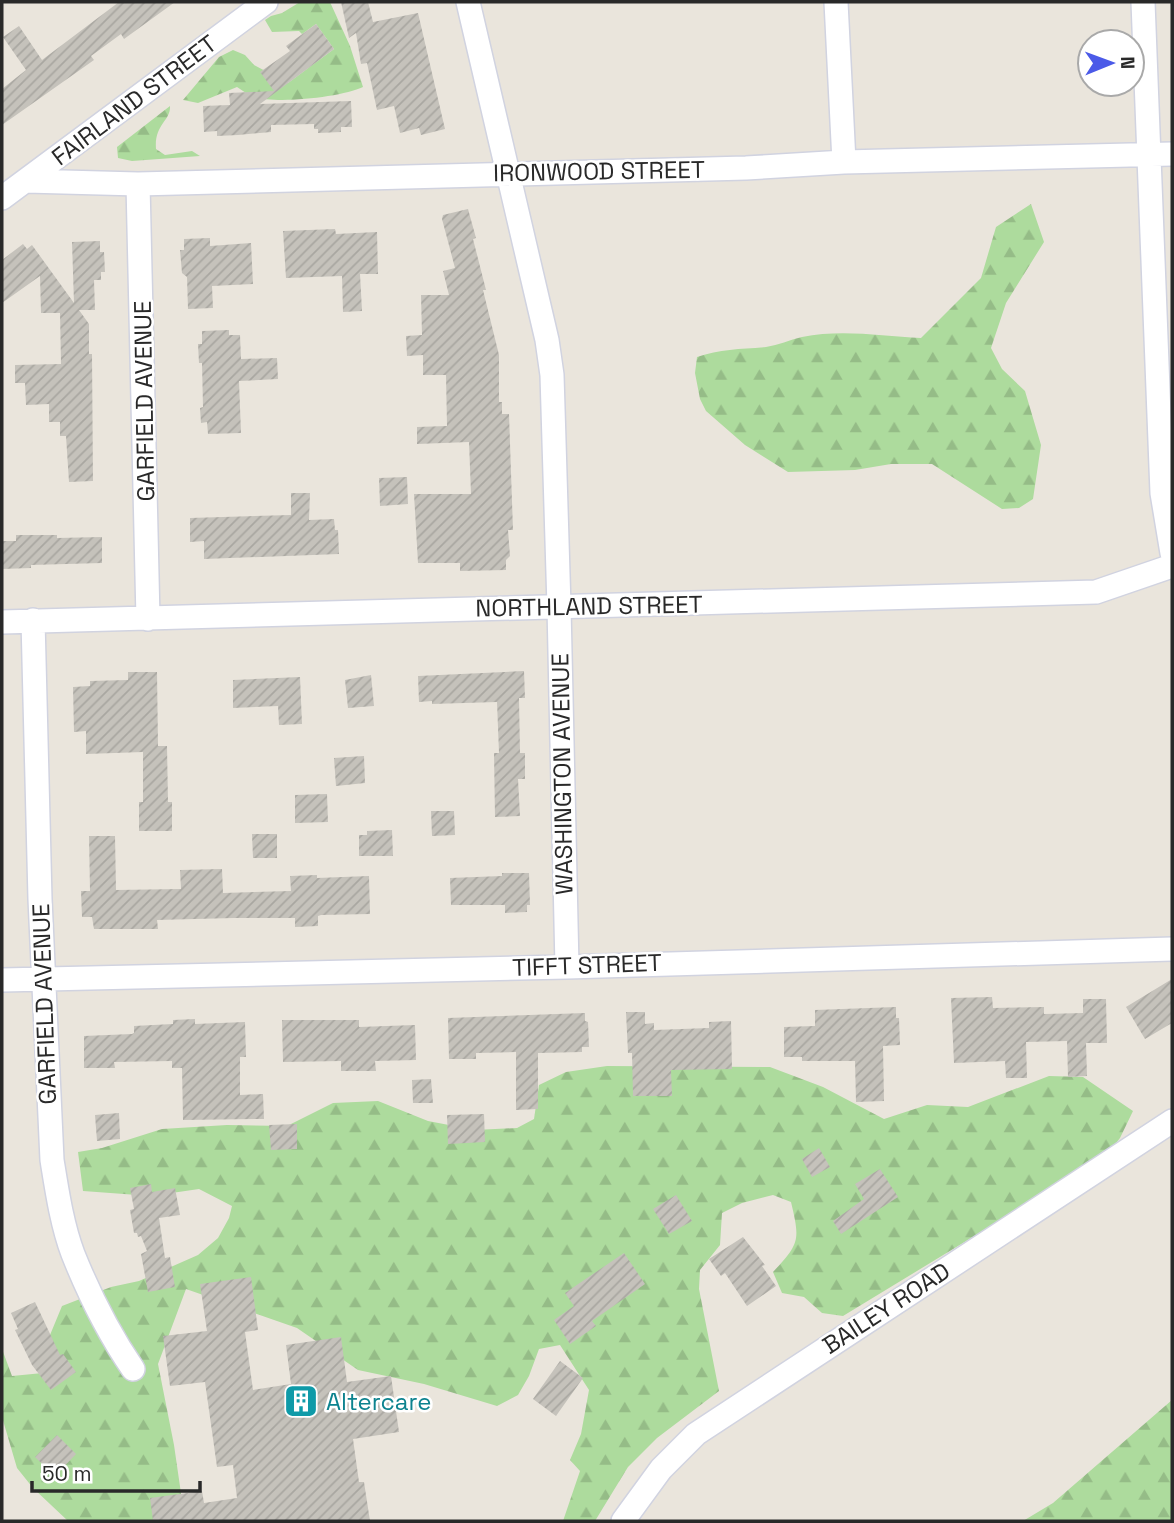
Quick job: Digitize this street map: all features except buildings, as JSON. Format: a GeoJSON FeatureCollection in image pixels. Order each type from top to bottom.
{"type":"FeatureCollection","features":[{"type":"Feature","properties":{"kind":"street","name":"FAIRLAND STREET"},"geometry":{"type":"LineString","coordinates":[[2,198],[266,2]]}},
{"type":"Feature","properties":{"kind":"street","name":"WASHINGTON AVENUE"},"geometry":{"type":"LineString","coordinates":[[468,2],[547,340],[552,375],[567,967]]}},
{"type":"Feature","properties":{"kind":"street"},"geometry":{"type":"LineString","coordinates":[[836,2],[844,162]]}},
{"type":"Feature","properties":{"kind":"street"},"geometry":{"type":"LineString","coordinates":[[1143,2],[1162,493],[1172,553]]}},
{"type":"Feature","properties":{"kind":"street","name":"IRONWOOD STREET"},"geometry":{"type":"LineString","coordinates":[[26,181],[138,184],[746,168],[844,162],[1172,155]]}},
{"type":"Feature","properties":{"kind":"street","name":"GARFIELD AVENUE"},"geometry":{"type":"LineString","coordinates":[[138,184],[148,619]]}},
{"type":"Feature","properties":{"kind":"street","name":"NORTHLAND STREET"},"geometry":{"type":"LineString","coordinates":[[2,622],[1096,592],[1172,566]]}},
{"type":"Feature","properties":{"kind":"street","name":"GARFIELD AVENUE"},"geometry":{"type":"LineString","coordinates":[[33,620],[49,1125],[58,1194],[73,1254],[113,1340],[133,1369]]}},
{"type":"Feature","properties":{"kind":"street","name":"TIFFT STREET"},"geometry":{"type":"LineString","coordinates":[[2,980],[1172,949]]}},
{"type":"Feature","properties":{"kind":"street","name":"BAILEY ROAD"},"geometry":{"type":"LineString","coordinates":[[623,1521],[661,1469],[696,1434],[1172,1121]]}},
{"type":"Feature","properties":{"kind":"green space"},"geometry":{"type":"Polygon","coordinates":[[[300,2],[330,2],[350,46],[363,87],[324,97],[276,100],[252,96],[237,87],[198,103],[183,100],[219,57],[233,50],[288,83],[334,49],[316,24],[302,34],[299,31],[272,32],[265,20],[300,2]]]}},
{"type":"Feature","properties":{"kind":"green space"},"geometry":{"type":"Polygon","coordinates":[[[170,106],[168,116],[157,134],[156,149],[165,155],[192,151],[200,156],[132,161],[118,158],[117,147],[170,106]]]}},
{"type":"Feature","properties":{"kind":"green space"},"geometry":{"type":"Polygon","coordinates":[[[1031,204],[1044,242],[1006,303],[991,348],[1002,369],[1025,391],[1041,445],[1033,499],[1019,508],[1002,509],[932,464],[891,464],[855,470],[788,472],[745,445],[706,411],[700,399],[695,373],[697,357],[722,351],[771,346],[817,335],[862,334],[921,338],[981,278],[996,227],[1031,204]]]}},
{"type":"Feature","properties":{"kind":"green space"},"geometry":{"type":"Polygon","coordinates":[[[607,1066],[770,1067],[823,1087],[884,1119],[927,1105],[968,1107],[1049,1076],[1083,1077],[1133,1111],[1120,1138],[1106,1156],[843,1316],[822,1313],[804,1297],[782,1293],[773,1272],[796,1240],[791,1202],[773,1195],[742,1203],[722,1213],[720,1245],[700,1270],[699,1289],[719,1391],[657,1438],[628,1467],[595,1521],[563,1521],[580,1471],[570,1460],[581,1434],[589,1390],[560,1345],[539,1349],[529,1376],[518,1395],[497,1406],[424,1384],[358,1370],[297,1328],[186,1289],[158,1364],[185,1521],[68,1521],[33,1488],[17,1468],[2,1417],[2,1349],[12,1376],[53,1372],[50,1335],[62,1306],[111,1287],[139,1281],[198,1255],[218,1238],[232,1206],[199,1189],[151,1196],[83,1191],[78,1152],[102,1148],[162,1129],[227,1125],[287,1126],[333,1103],[378,1101],[428,1121],[475,1130],[517,1128],[534,1119],[539,1085],[566,1072],[607,1066]]]}},
{"type":"Feature","properties":{"kind":"green space"},"geometry":{"type":"Polygon","coordinates":[[[1172,1400],[1172,1521],[1023,1521],[1053,1503],[1172,1400]]]}},
{"type":"Feature","properties":{"kind":"place","name":"Altercare"},"geometry":{"type":"Point","coordinates":[301,1401]}}]}
